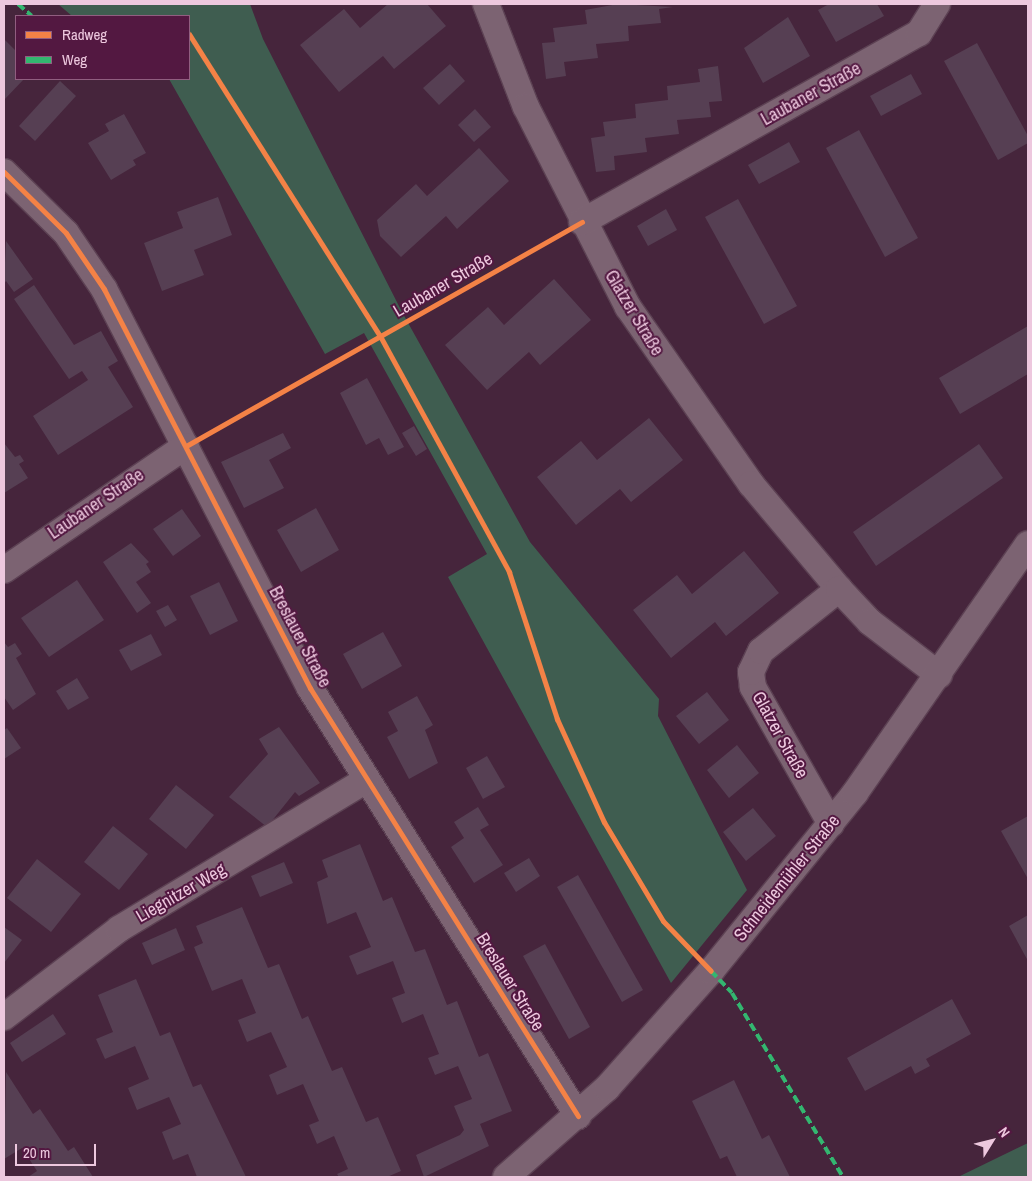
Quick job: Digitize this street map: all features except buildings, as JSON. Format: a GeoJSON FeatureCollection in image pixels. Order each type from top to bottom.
{"type":"FeatureCollection","features":[{"type":"Feature","properties":{"kind":"street","name":"Glatzer Straße"},"geometry":{"type":"LineString","coordinates":[[486,4],[526,107],[582,222],[667,367],[751,484],[839,589],[884,634],[939,675]]}},
{"type":"Feature","properties":{"kind":"street","name":"Laubaner Straße"},"geometry":{"type":"LineString","coordinates":[[582,222],[919,33],[937,4]]}},
{"type":"Feature","properties":{"kind":"street","name":"Breslauer Straße"},"geometry":{"type":"LineString","coordinates":[[4,172],[66,232],[104,289],[310,688],[578,1116]]}},
{"type":"Feature","properties":{"kind":"street","name":"Laubaner Straße"},"geometry":{"type":"LineString","coordinates":[[4,570],[186,446]]}},
{"type":"Feature","properties":{"kind":"street","name":"Schneidemühler Straße"},"geometry":{"type":"LineString","coordinates":[[506,1177],[578,1116],[711,971],[831,824],[939,675],[1028,544]]}},
{"type":"Feature","properties":{"kind":"street","name":"Glatzer Straße"},"geometry":{"type":"LineString","coordinates":[[831,824],[751,678],[761,651],[839,589]]}},
{"type":"Feature","properties":{"kind":"street","name":"Liegnitzer Weg"},"geometry":{"type":"LineString","coordinates":[[4,1017],[119,929],[366,780]]}},
{"type":"Feature","properties":{"kind":"green space"},"geometry":{"type":"Polygon","coordinates":[[[58,4],[250,4],[263,39],[402,312],[530,542],[659,699],[658,716],[747,890],[671,983],[448,577],[487,554],[364,333],[325,354],[170,80],[190,80],[190,15],[71,15],[58,4]]]}},
{"type":"Feature","properties":{"kind":"green space"},"geometry":{"type":"Polygon","coordinates":[[[1028,1143],[1028,1177],[958,1177],[1028,1143]]]}},
{"type":"Feature","properties":{"kind":"marked path"},"geometry":{"type":"LineString","coordinates":[[18,4],[31,15]]}},
{"type":"Feature","properties":{"kind":"marked path"},"geometry":{"type":"LineString","coordinates":[[711,971],[732,993],[843,1177]]}},
{"type":"Feature","properties":{"kind":"cycle path"},"geometry":{"type":"LineString","coordinates":[[190,36],[380,336],[509,572],[557,719],[604,822],[663,921],[711,971]]}},
{"type":"Feature","properties":{"kind":"cycle path"},"geometry":{"type":"LineString","coordinates":[[4,172],[66,233],[104,289],[310,688],[578,1116]]}},
{"type":"Feature","properties":{"kind":"cycle path"},"geometry":{"type":"LineString","coordinates":[[186,446],[582,222]]}}]}
